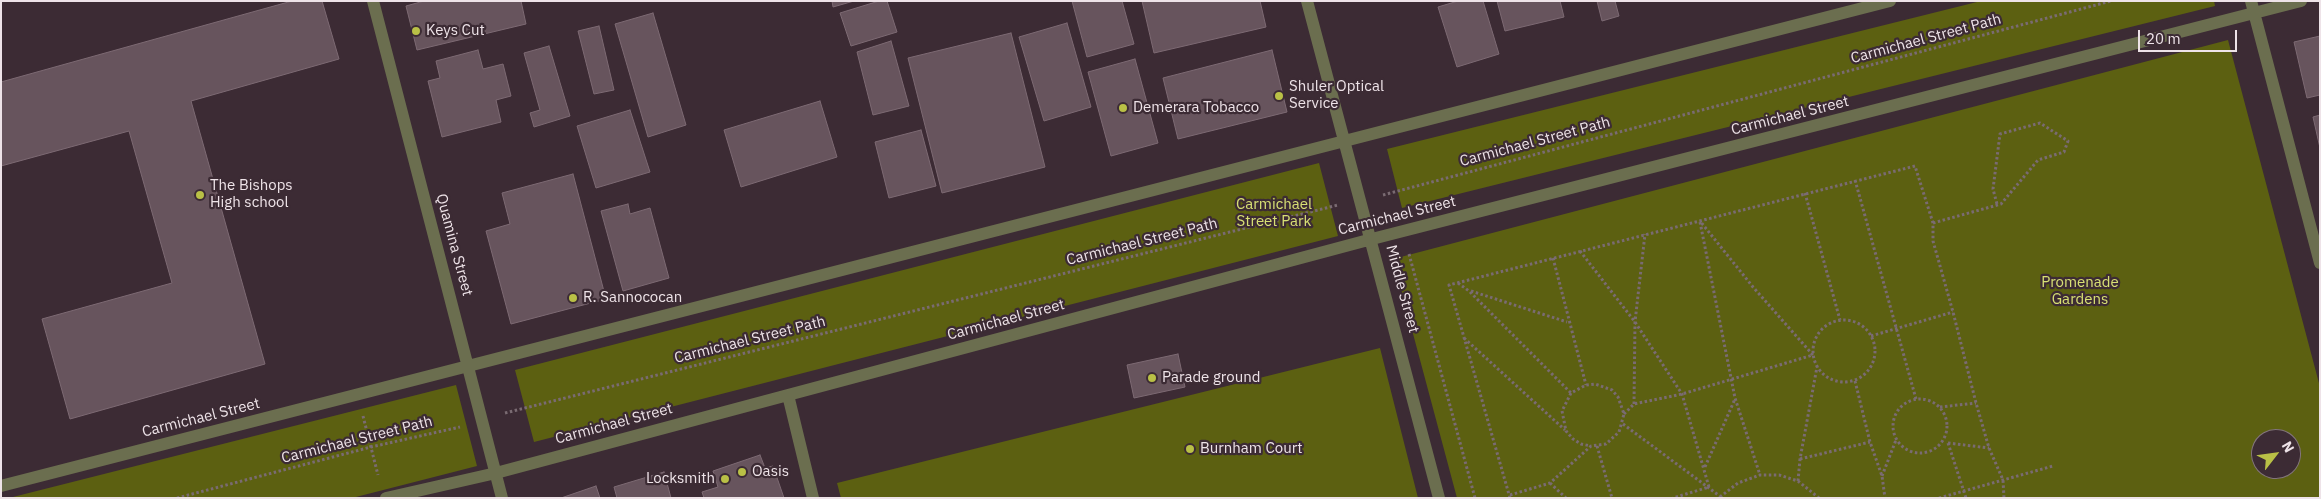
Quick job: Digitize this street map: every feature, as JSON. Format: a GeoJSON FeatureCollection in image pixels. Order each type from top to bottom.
{"type":"FeatureCollection","features":[{"type":"Feature","properties":{"kind":"street","name":"Quamina Street"},"geometry":{"type":"LineString","coordinates":[[373,1],[502,498]]}},
{"type":"Feature","properties":{"kind":"street","name":"Middle Street"},"geometry":{"type":"LineString","coordinates":[[1308,1],[1439,498]]}},
{"type":"Feature","properties":{"kind":"street","name":"Carmichael Street"},"geometry":{"type":"LineString","coordinates":[[1,486],[1890,1]]}},
{"type":"Feature","properties":{"kind":"street","name":"Carmichael Street"},"geometry":{"type":"LineString","coordinates":[[386,498],[496,473],[1372,239],[2253,8],[2302,1]]}},
{"type":"Feature","properties":{"kind":"street"},"geometry":{"type":"LineString","coordinates":[[2253,8],[2320,263]]}},
{"type":"Feature","properties":{"kind":"street"},"geometry":{"type":"LineString","coordinates":[[788,395],[813,498]]}},
{"type":"Feature","properties":{"kind":"path","name":"Carmichael Street Path"},"geometry":{"type":"LineString","coordinates":[[177,498],[371,447],[467,425],[1311,211],[1360,201],[2111,1]]}},
{"type":"Feature","properties":{"kind":"path"},"geometry":{"type":"LineString","coordinates":[[1934,223],[2001,204],[2038,160],[2064,152],[2068,141],[2040,123],[2000,134],[1993,189],[1997,204]]}},
{"type":"Feature","properties":{"kind":"path"},"geometry":{"type":"LineString","coordinates":[[1591,446],[1550,484],[1510,496],[1449,285],[1915,166],[1934,223],[1933,241],[1989,448],[2003,480],[2004,497]]}},
{"type":"Feature","properties":{"kind":"path"},"geometry":{"type":"LineString","coordinates":[[1855,180],[1898,328],[1916,399]]}},
{"type":"Feature","properties":{"kind":"path"},"geometry":{"type":"LineString","coordinates":[[1805,193],[1840,320]]}},
{"type":"Feature","properties":{"kind":"path"},"geometry":{"type":"LineString","coordinates":[[1700,221],[1753,287],[1813,355]]}},
{"type":"Feature","properties":{"kind":"path"},"geometry":{"type":"LineString","coordinates":[[1700,221],[1735,398],[1760,475]]}},
{"type":"Feature","properties":{"kind":"path"},"geometry":{"type":"LineString","coordinates":[[1634,404],[1634,322],[1645,234]]}},
{"type":"Feature","properties":{"kind":"path"},"geometry":{"type":"LineString","coordinates":[[1580,252],[1634,322],[1682,394],[1705,467],[1709,487]]}},
{"type":"Feature","properties":{"kind":"path"},"geometry":{"type":"LineString","coordinates":[[1409,254],[1474,498]]}},
{"type":"Feature","properties":{"kind":"path"},"geometry":{"type":"LineString","coordinates":[[1553,258],[1568,322],[1586,385]]}},
{"type":"Feature","properties":{"kind":"path"},"geometry":{"type":"LineString","coordinates":[[1457,282],[1469,291],[1571,393]]}},
{"type":"Feature","properties":{"kind":"path"},"geometry":{"type":"LineString","coordinates":[[1469,291],[1568,322]]}},
{"type":"Feature","properties":{"kind":"path"},"geometry":{"type":"LineString","coordinates":[[1871,336],[1953,312]]}},
{"type":"Feature","properties":{"kind":"path"},"geometry":{"type":"LineString","coordinates":[[1840,320],[1858,323],[1866,328],[1875,344],[1874,363],[1869,370],[1854,381],[1843,383],[1833,381],[1824,376],[1817,367],[1813,355],[1813,346],[1822,328],[1840,320]]}},
{"type":"Feature","properties":{"kind":"path"},"geometry":{"type":"LineString","coordinates":[[1464,338],[1566,431],[1581,444],[1597,446],[1614,439],[1623,424],[1624,414],[1618,397],[1612,390],[1604,386],[1586,385],[1571,393],[1562,411],[1566,431]]}},
{"type":"Feature","properties":{"kind":"path"},"geometry":{"type":"LineString","coordinates":[[1624,414],[1634,404],[1682,394],[1813,355]]}},
{"type":"Feature","properties":{"kind":"path"},"geometry":{"type":"LineString","coordinates":[[1798,481],[1800,459],[1817,367]]}},
{"type":"Feature","properties":{"kind":"path"},"geometry":{"type":"LineString","coordinates":[[1854,381],[1870,442],[1882,476],[1885,498]]}},
{"type":"Feature","properties":{"kind":"path"},"geometry":{"type":"LineString","coordinates":[[357,395],[380,481]]}},
{"type":"Feature","properties":{"kind":"path"},"geometry":{"type":"LineString","coordinates":[[1705,467],[1735,398]]}},
{"type":"Feature","properties":{"kind":"path"},"geometry":{"type":"LineString","coordinates":[[1916,399],[1925,399],[1940,407],[1945,415],[1947,424],[1942,442],[1928,453],[1918,454],[1910,452],[1896,440],[1893,431],[1895,413],[1908,401],[1916,399]]}},
{"type":"Feature","properties":{"kind":"path"},"geometry":{"type":"LineString","coordinates":[[1940,407],[1976,403]]}},
{"type":"Feature","properties":{"kind":"path"},"geometry":{"type":"LineString","coordinates":[[1623,424],[1720,497],[1738,483],[1760,475],[1779,475],[1798,481],[1820,498]]}},
{"type":"Feature","properties":{"kind":"path"},"geometry":{"type":"LineString","coordinates":[[1882,476],[1896,440]]}},
{"type":"Feature","properties":{"kind":"path"},"geometry":{"type":"LineString","coordinates":[[1800,459],[1870,442]]}},
{"type":"Feature","properties":{"kind":"path"},"geometry":{"type":"LineString","coordinates":[[1942,442],[1989,448]]}},
{"type":"Feature","properties":{"kind":"path"},"geometry":{"type":"LineString","coordinates":[[1948,443],[1966,498]]}},
{"type":"Feature","properties":{"kind":"path"},"geometry":{"type":"LineString","coordinates":[[1597,446],[1612,498]]}},
{"type":"Feature","properties":{"kind":"path"},"geometry":{"type":"LineString","coordinates":[[1939,498],[2053,466]]}},
{"type":"Feature","properties":{"kind":"path"},"geometry":{"type":"LineString","coordinates":[[1550,484],[1566,498]]}},
{"type":"Feature","properties":{"kind":"path"},"geometry":{"type":"LineString","coordinates":[[1672,498],[1709,487]]}},
{"type":"Feature","properties":{"kind":"green space"},"geometry":{"type":"Polygon","coordinates":[[[1981,1],[2214,1],[2215,6],[1402,208],[1387,149],[1981,1]]]}},
{"type":"Feature","properties":{"kind":"green space","name":"Promenade Gardens"},"geometry":{"type":"Polygon","coordinates":[[[2228,40],[2320,387],[2320,498],[1457,498],[1393,259],[2228,40]]]}},
{"type":"Feature","properties":{"kind":"green space","name":"Carmichael Street Park"},"geometry":{"type":"Polygon","coordinates":[[[1319,163],[1338,236],[534,442],[515,370],[1319,163]]]}},
{"type":"Feature","properties":{"kind":"green space"},"geometry":{"type":"Polygon","coordinates":[[[1380,348],[1418,498],[841,498],[837,483],[1380,348]]]}},
{"type":"Feature","properties":{"kind":"green space"},"geometry":{"type":"Polygon","coordinates":[[[456,385],[477,466],[352,498],[9,498],[456,385]]]}},
{"type":"Feature","properties":{"kind":"building"},"geometry":{"type":"Polygon","coordinates":[[[292,1],[322,1],[339,59],[191,101],[265,364],[70,419],[42,319],[172,283],[129,131],[1,166],[1,82],[292,1]]]}},
{"type":"Feature","properties":{"kind":"building"},"geometry":{"type":"Polygon","coordinates":[[[424,1],[521,1],[526,24],[417,50],[406,6],[424,1]]]}},
{"type":"Feature","properties":{"kind":"building"},"geometry":{"type":"Polygon","coordinates":[[[832,1],[854,1],[833,7],[832,1]]]}},
{"type":"Feature","properties":{"kind":"building"},"geometry":{"type":"Polygon","coordinates":[[[879,1],[887,1],[897,32],[851,46],[840,13],[879,1]]]}},
{"type":"Feature","properties":{"kind":"building"},"geometry":{"type":"Polygon","coordinates":[[[1072,1],[1122,1],[1134,44],[1087,57],[1072,1]]]}},
{"type":"Feature","properties":{"kind":"building"},"geometry":{"type":"Polygon","coordinates":[[[1142,1],[1260,1],[1266,27],[1154,53],[1142,1]]]}},
{"type":"Feature","properties":{"kind":"building"},"geometry":{"type":"Polygon","coordinates":[[[1458,1],[1483,1],[1499,54],[1457,67],[1438,7],[1458,1]]]}},
{"type":"Feature","properties":{"kind":"building"},"geometry":{"type":"Polygon","coordinates":[[[1497,1],[1560,1],[1564,17],[1505,31],[1497,1]]]}},
{"type":"Feature","properties":{"kind":"building"},"geometry":{"type":"Polygon","coordinates":[[[1597,1],[1615,1],[1619,16],[1602,21],[1597,1]]]}},
{"type":"Feature","properties":{"kind":"building"},"geometry":{"type":"Polygon","coordinates":[[[653,13],[686,125],[648,137],[615,24],[653,13]]]}},
{"type":"Feature","properties":{"kind":"building"},"geometry":{"type":"Polygon","coordinates":[[[1067,23],[1091,107],[1044,121],[1019,37],[1067,23]]]}},
{"type":"Feature","properties":{"kind":"building"},"geometry":{"type":"Polygon","coordinates":[[[599,26],[614,90],[594,94],[578,31],[599,26]]]}},
{"type":"Feature","properties":{"kind":"building"},"geometry":{"type":"Polygon","coordinates":[[[1011,33],[1045,167],[942,193],[908,58],[1011,33]]]}},
{"type":"Feature","properties":{"kind":"building"},"geometry":{"type":"Polygon","coordinates":[[[2320,36],[2320,95],[2307,98],[2294,42],[2320,36]]]}},
{"type":"Feature","properties":{"kind":"building"},"geometry":{"type":"Polygon","coordinates":[[[891,41],[909,106],[873,115],[857,52],[891,41]]]}},
{"type":"Feature","properties":{"kind":"building"},"geometry":{"type":"Polygon","coordinates":[[[549,46],[570,116],[534,127],[530,113],[540,110],[524,53],[549,46]]]}},
{"type":"Feature","properties":{"kind":"building"},"geometry":{"type":"Polygon","coordinates":[[[478,50],[483,69],[503,64],[511,96],[496,100],[501,122],[442,137],[428,81],[440,78],[436,61],[478,50]]]}},
{"type":"Feature","properties":{"kind":"building"},"geometry":{"type":"Polygon","coordinates":[[[1272,50],[1287,112],[1178,139],[1163,78],[1272,50]]]}},
{"type":"Feature","properties":{"kind":"building","name":"Demerara Tobacco"},"geometry":{"type":"Polygon","coordinates":[[[1135,59],[1158,143],[1111,156],[1088,72],[1135,59]]]}},
{"type":"Feature","properties":{"kind":"building"},"geometry":{"type":"Polygon","coordinates":[[[820,101],[837,157],[741,187],[724,130],[820,101]]]}},
{"type":"Feature","properties":{"kind":"building"},"geometry":{"type":"Polygon","coordinates":[[[630,110],[650,172],[596,188],[577,126],[630,110]]]}},
{"type":"Feature","properties":{"kind":"building"},"geometry":{"type":"Polygon","coordinates":[[[2320,115],[2320,148],[2313,117],[2320,115]]]}},
{"type":"Feature","properties":{"kind":"building"},"geometry":{"type":"Polygon","coordinates":[[[921,130],[936,186],[889,198],[875,142],[921,130]]]}},
{"type":"Feature","properties":{"kind":"building"},"geometry":{"type":"Polygon","coordinates":[[[573,174],[606,299],[511,324],[486,231],[510,224],[502,193],[573,174]]]}},
{"type":"Feature","properties":{"kind":"building"},"geometry":{"type":"Polygon","coordinates":[[[628,204],[630,214],[650,208],[669,278],[623,291],[601,211],[628,204]]]}},
{"type":"Feature","properties":{"kind":"building"},"geometry":{"type":"Polygon","coordinates":[[[1178,354],[1185,387],[1134,398],[1127,365],[1178,354]]]}},
{"type":"Feature","properties":{"kind":"building"},"geometry":{"type":"Polygon","coordinates":[[[760,455],[765,468],[773,466],[784,498],[704,498],[702,492],[718,487],[713,471],[760,455]]]}},
{"type":"Feature","properties":{"kind":"building"},"geometry":{"type":"Polygon","coordinates":[[[664,472],[671,498],[617,498],[614,487],[664,472]]]}},
{"type":"Feature","properties":{"kind":"building"},"geometry":{"type":"Polygon","coordinates":[[[596,486],[600,498],[561,498],[596,486]]]}},
{"type":"Feature","properties":{"kind":"place","name":"Keys Cut"},"geometry":{"type":"Point","coordinates":[416,31]}},
{"type":"Feature","properties":{"kind":"place","name":"Shuler Optical Service"},"geometry":{"type":"Point","coordinates":[1279,96]}},
{"type":"Feature","properties":{"kind":"place","name":"Demerara Tobacco"},"geometry":{"type":"Point","coordinates":[1123,108]}},
{"type":"Feature","properties":{"kind":"place","name":"The Bishops High school"},"geometry":{"type":"Point","coordinates":[200,195]}},
{"type":"Feature","properties":{"kind":"place","name":"R. Sannococan"},"geometry":{"type":"Point","coordinates":[573,298]}},
{"type":"Feature","properties":{"kind":"place","name":"Parade ground"},"geometry":{"type":"Point","coordinates":[1152,378]}},
{"type":"Feature","properties":{"kind":"place","name":"Burnham Court"},"geometry":{"type":"Point","coordinates":[1190,449]}},
{"type":"Feature","properties":{"kind":"place","name":"Oasis"},"geometry":{"type":"Point","coordinates":[742,472]}},
{"type":"Feature","properties":{"kind":"place","name":"Locksmith"},"geometry":{"type":"Point","coordinates":[725,479]}}]}
